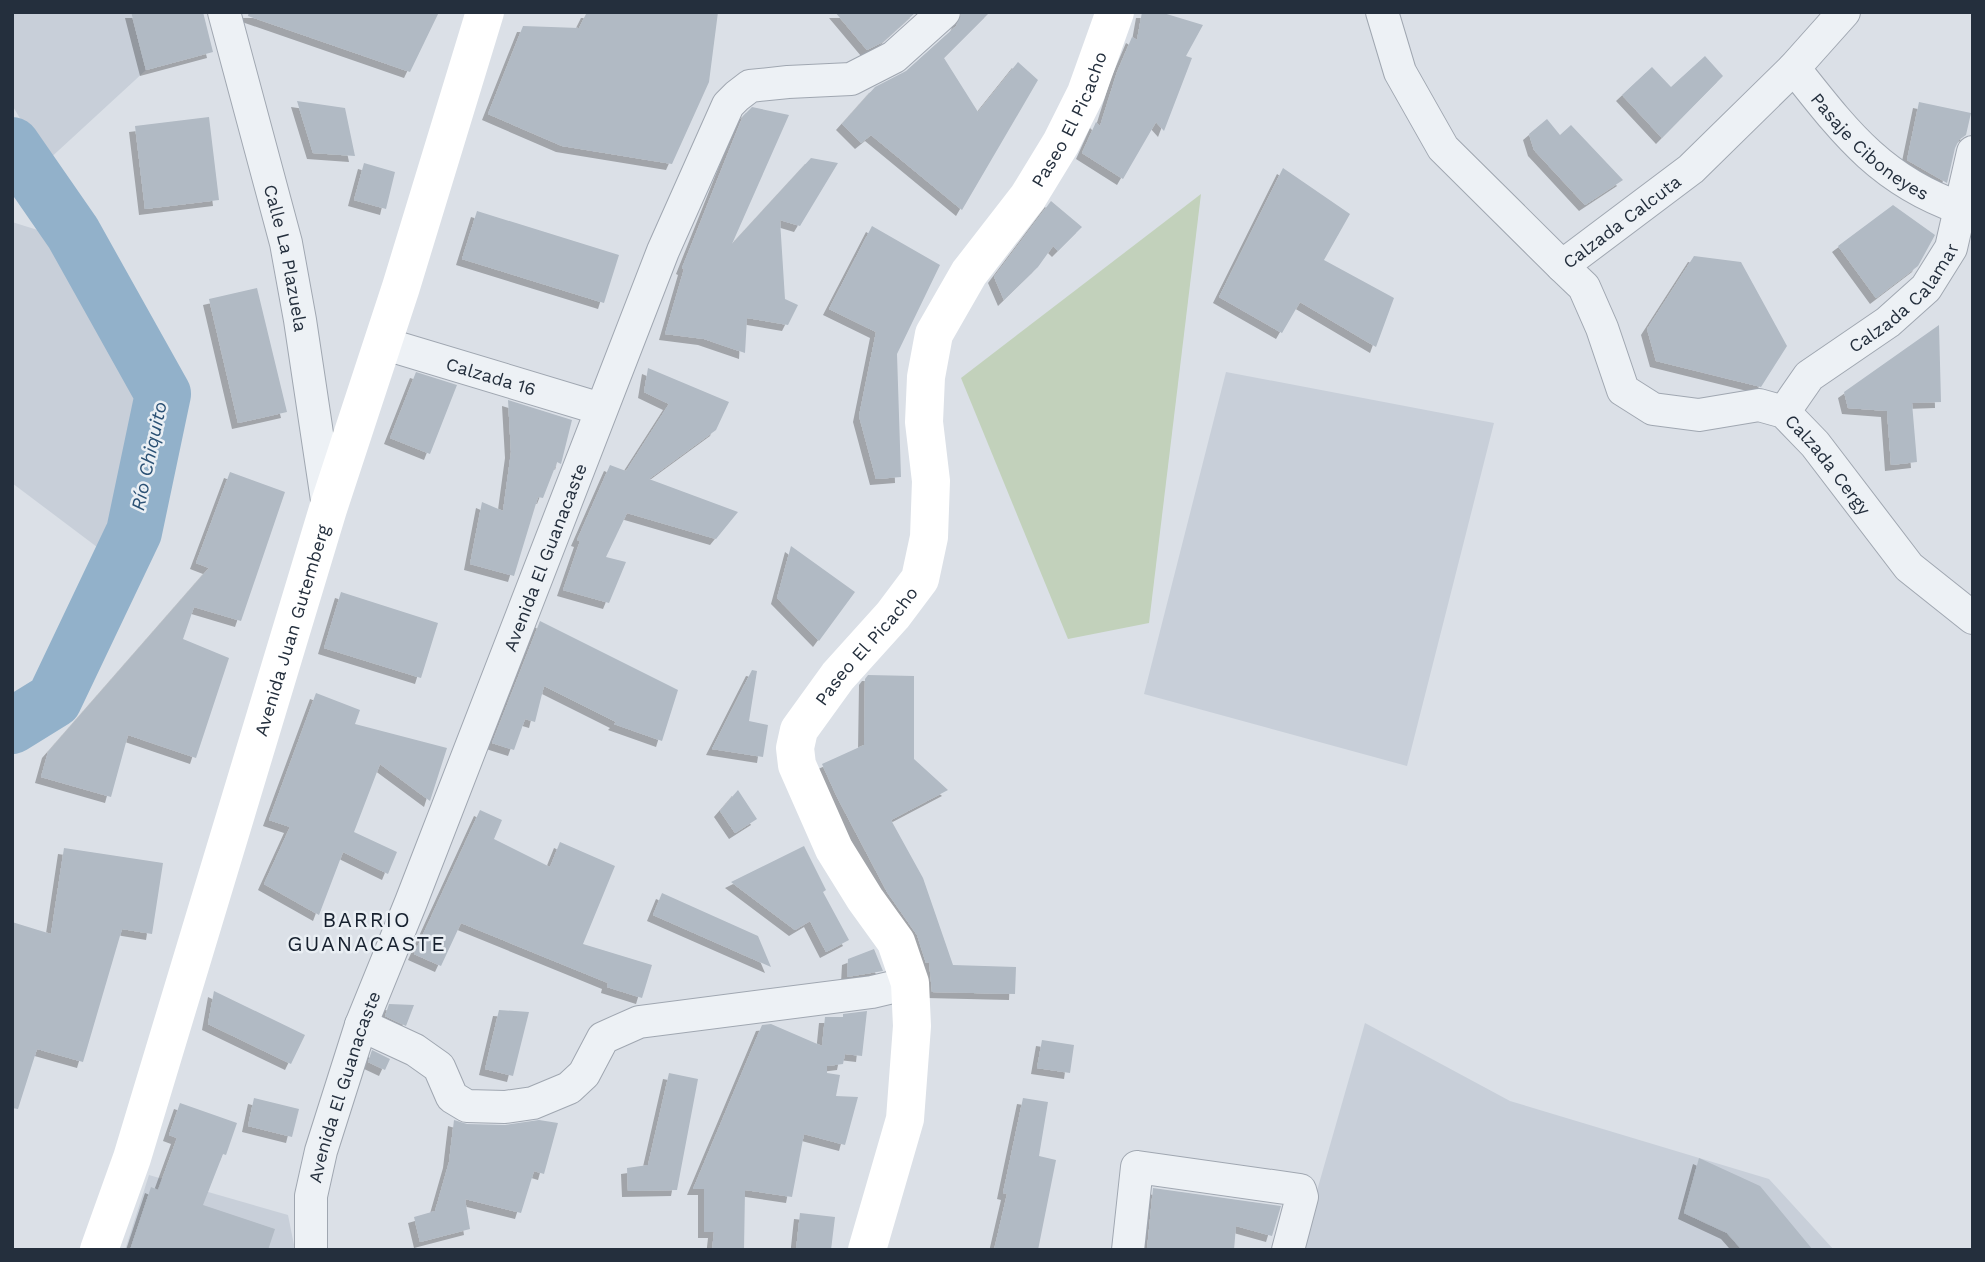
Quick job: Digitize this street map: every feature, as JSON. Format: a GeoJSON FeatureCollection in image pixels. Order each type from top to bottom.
{"type":"FeatureCollection","features":[{"type":"Feature","properties":{"kind":"street","name":"Calle La Plazuela"},"geometry":{"type":"LineString","coordinates":[[224,12],[286,243],[328,509]]}},
{"type":"Feature","properties":{"kind":"street","name":"Avenida Juan Gutemberg"},"geometry":{"type":"LineString","coordinates":[[99,1250],[132,1158],[328,509],[401,287],[485,12]]}},
{"type":"Feature","properties":{"kind":"street","name":"Avenida El Guanacaste"},"geometry":{"type":"LineString","coordinates":[[311,1250],[311,1196],[321,1151],[361,1025],[663,251],[728,105],[750,86],[851,79],[894,57],[944,12]]}},
{"type":"Feature","properties":{"kind":"street","name":"Paseo El Picacho"},"geometry":{"type":"LineString","coordinates":[[867,1250],[905,1119],[912,1026],[910,983],[896,942],[834,849],[797,765],[795,748],[799,730],[838,676],[893,615],[920,579],[929,537],[931,481],[924,422],[926,377],[934,334],[969,273],[1028,197],[1061,143],[1087,93],[1115,12]]}},
{"type":"Feature","properties":{"kind":"street","name":"Calzada Calcuta"},"geometry":{"type":"LineString","coordinates":[[1382,12],[1400,72],[1443,148],[1562,266],[1691,169],[1794,68],[1844,12]]}},
{"type":"Feature","properties":{"kind":"street","name":"Pasaje Ciboneyes"},"geometry":{"type":"LineString","coordinates":[[1794,68],[1864,152],[1912,188],[1960,208]]}},
{"type":"Feature","properties":{"kind":"street","name":"Calzada Calamar"},"geometry":{"type":"LineString","coordinates":[[1784,412],[1809,376],[1888,322],[1926,288],[1951,248],[1973,152]]}},
{"type":"Feature","properties":{"kind":"street","name":"Calzada Cergy"},"geometry":{"type":"LineString","coordinates":[[1562,266],[1584,287],[1602,328],[1623,390],[1653,409],[1699,415],[1759,405],[1784,412],[1815,444],[1909,567],[1972,616]]}},
{"type":"Feature","properties":{"kind":"street","name":"Calzada 16"},"geometry":{"type":"LineString","coordinates":[[382,343],[601,408]]}},
{"type":"Feature","properties":{"kind":"street"},"geometry":{"type":"LineString","coordinates":[[361,1025],[415,1050],[439,1067],[452,1097],[467,1106],[505,1107],[533,1102],[569,1088],[584,1074],[603,1038],[639,1022],[831,999],[910,983]]}},
{"type":"Feature","properties":{"kind":"street"},"geometry":{"type":"LineString","coordinates":[[1128,1250],[1137,1167],[1300,1189],[1302,1197],[1288,1250]]}},
{"type":"Feature","properties":{"kind":"shaded area"},"geometry":{"type":"Polygon","coordinates":[[[12,12],[131,12],[146,70],[46,162],[12,105],[12,12]]]}},
{"type":"Feature","properties":{"kind":"shaded area"},"geometry":{"type":"Polygon","coordinates":[[[12,222],[60,237],[148,396],[121,519],[97,547],[12,483],[12,222]]]}},
{"type":"Feature","properties":{"kind":"shaded area"},"geometry":{"type":"Polygon","coordinates":[[[1226,372],[1494,423],[1407,766],[1144,694],[1226,372]]]}},
{"type":"Feature","properties":{"kind":"shaded area"},"geometry":{"type":"Polygon","coordinates":[[[1365,1023],[1510,1101],[1769,1179],[1834,1250],[1300,1250],[1365,1023]]]}},
{"type":"Feature","properties":{"kind":"shaded area"},"geometry":{"type":"Polygon","coordinates":[[[149,1175],[288,1215],[295,1250],[125,1250],[149,1175]]]}},
{"type":"Feature","properties":{"kind":"green space"},"geometry":{"type":"Polygon","coordinates":[[[1201,194],[1149,623],[1068,639],[961,378],[1201,194]]]}},
{"type":"Feature","properties":{"kind":"building"},"geometry":{"type":"Polygon","coordinates":[[[131,12],[203,12],[213,52],[146,70],[131,12]]]}},
{"type":"Feature","properties":{"kind":"building"},"geometry":{"type":"Polygon","coordinates":[[[249,12],[439,12],[410,72],[248,16],[249,12]]]}},
{"type":"Feature","properties":{"kind":"building"},"geometry":{"type":"Polygon","coordinates":[[[587,12],[718,12],[709,82],[672,164],[562,146],[488,114],[523,26],[579,28],[587,12]]]}},
{"type":"Feature","properties":{"kind":"building"},"geometry":{"type":"Polygon","coordinates":[[[835,12],[916,12],[883,42],[867,50],[835,12]]]}},
{"type":"Feature","properties":{"kind":"building"},"geometry":{"type":"Polygon","coordinates":[[[962,12],[990,12],[944,58],[978,112],[1018,62],[1038,80],[962,210],[871,135],[861,143],[842,124],[875,87],[906,71],[956,26],[962,12]]]}},
{"type":"Feature","properties":{"kind":"building"},"geometry":{"type":"Polygon","coordinates":[[[1142,12],[1160,12],[1203,25],[1186,56],[1192,58],[1164,131],[1156,122],[1123,179],[1082,153],[1096,122],[1100,126],[1117,72],[1132,37],[1137,40],[1142,12]]]}},
{"type":"Feature","properties":{"kind":"building"},"geometry":{"type":"Polygon","coordinates":[[[1705,56],[1723,76],[1662,138],[1622,95],[1652,67],[1671,87],[1705,56]]]}},
{"type":"Feature","properties":{"kind":"building"},"geometry":{"type":"Polygon","coordinates":[[[297,101],[345,108],[355,156],[313,153],[297,101]]]}},
{"type":"Feature","properties":{"kind":"building"},"geometry":{"type":"Polygon","coordinates":[[[1919,102],[1971,113],[1966,135],[1959,140],[1955,148],[1947,183],[1907,160],[1919,102]]]}},
{"type":"Feature","properties":{"kind":"building"},"geometry":{"type":"Polygon","coordinates":[[[752,107],[789,115],[732,244],[811,158],[838,163],[800,226],[780,220],[785,299],[798,305],[788,325],[747,318],[745,353],[704,339],[665,334],[684,269],[682,268],[743,116],[752,107]]]}},
{"type":"Feature","properties":{"kind":"building"},"geometry":{"type":"Polygon","coordinates":[[[209,117],[219,200],[145,209],[135,126],[209,117]]]}},
{"type":"Feature","properties":{"kind":"building"},"geometry":{"type":"Polygon","coordinates":[[[1547,119],[1560,135],[1571,125],[1623,180],[1585,205],[1534,150],[1529,134],[1547,119]]]}},
{"type":"Feature","properties":{"kind":"building"},"geometry":{"type":"Polygon","coordinates":[[[364,163],[395,172],[386,209],[354,200],[364,163]]]}},
{"type":"Feature","properties":{"kind":"building"},"geometry":{"type":"Polygon","coordinates":[[[1283,168],[1350,214],[1324,260],[1394,298],[1376,347],[1300,302],[1282,333],[1219,297],[1283,168]]]}},
{"type":"Feature","properties":{"kind":"building"},"geometry":{"type":"Polygon","coordinates":[[[1051,201],[1082,227],[1058,251],[1053,246],[1038,267],[1004,300],[994,277],[1051,201]]]}},
{"type":"Feature","properties":{"kind":"building"},"geometry":{"type":"Polygon","coordinates":[[[1893,205],[1935,235],[1918,266],[1876,298],[1838,246],[1893,205]]]}},
{"type":"Feature","properties":{"kind":"building"},"geometry":{"type":"Polygon","coordinates":[[[477,211],[619,255],[604,303],[462,259],[477,211]]]}},
{"type":"Feature","properties":{"kind":"building"},"geometry":{"type":"Polygon","coordinates":[[[872,226],[940,265],[897,354],[901,477],[876,479],[859,416],[876,332],[829,309],[872,226]]]}},
{"type":"Feature","properties":{"kind":"building"},"geometry":{"type":"Polygon","coordinates":[[[1694,256],[1741,262],[1787,346],[1761,387],[1656,361],[1647,329],[1694,256]]]}},
{"type":"Feature","properties":{"kind":"building"},"geometry":{"type":"Polygon","coordinates":[[[257,288],[287,412],[238,423],[209,299],[257,288]]]}},
{"type":"Feature","properties":{"kind":"building"},"geometry":{"type":"Polygon","coordinates":[[[1939,325],[1941,402],[1912,403],[1917,462],[1891,465],[1887,411],[1848,408],[1844,392],[1939,325]]]}},
{"type":"Feature","properties":{"kind":"building"},"geometry":{"type":"Polygon","coordinates":[[[648,368],[729,402],[716,430],[649,479],[738,512],[716,539],[627,513],[606,557],[626,562],[609,603],[563,590],[580,541],[577,540],[610,465],[626,471],[669,404],[644,392],[648,368]]]}},
{"type":"Feature","properties":{"kind":"building"},"geometry":{"type":"Polygon","coordinates":[[[416,372],[457,385],[430,454],[390,438],[416,372]]]}},
{"type":"Feature","properties":{"kind":"building"},"geometry":{"type":"Polygon","coordinates":[[[508,400],[572,420],[561,464],[557,462],[543,498],[538,497],[514,576],[470,564],[482,502],[503,511],[511,452],[508,400]]]}},
{"type":"Feature","properties":{"kind":"building"},"geometry":{"type":"Polygon","coordinates":[[[230,472],[285,492],[241,621],[194,607],[183,639],[229,658],[196,758],[128,735],[111,797],[41,777],[48,752],[209,568],[196,563],[230,472]]]}},
{"type":"Feature","properties":{"kind":"building"},"geometry":{"type":"Polygon","coordinates":[[[791,546],[855,592],[819,641],[777,598],[791,546]]]}},
{"type":"Feature","properties":{"kind":"building"},"geometry":{"type":"Polygon","coordinates":[[[341,592],[438,623],[421,678],[324,648],[341,592]]]}},
{"type":"Feature","properties":{"kind":"building"},"geometry":{"type":"Polygon","coordinates":[[[540,621],[678,690],[662,741],[614,724],[616,722],[544,686],[535,722],[525,719],[514,750],[492,743],[540,621]]]}},
{"type":"Feature","properties":{"kind":"building"},"geometry":{"type":"Polygon","coordinates":[[[752,670],[757,671],[749,721],[768,725],[763,757],[712,749],[752,670]]]}},
{"type":"Feature","properties":{"kind":"building"},"geometry":{"type":"Polygon","coordinates":[[[868,675],[914,676],[914,759],[948,790],[891,820],[923,878],[953,965],[1016,967],[1015,994],[932,992],[929,962],[926,963],[917,935],[887,892],[837,797],[822,764],[864,745],[865,679],[868,675]]]}},
{"type":"Feature","properties":{"kind":"building"},"geometry":{"type":"Polygon","coordinates":[[[316,693],[360,710],[355,724],[447,748],[430,801],[380,764],[354,832],[397,852],[388,874],[343,852],[319,915],[264,884],[290,827],[269,820],[316,693]]]}},
{"type":"Feature","properties":{"kind":"building"},"geometry":{"type":"Polygon","coordinates":[[[738,790],[757,819],[735,833],[720,811],[738,790]]]}},
{"type":"Feature","properties":{"kind":"building"},"geometry":{"type":"Polygon","coordinates":[[[480,810],[502,820],[494,839],[550,867],[560,842],[615,866],[583,944],[652,965],[642,998],[607,987],[608,983],[461,923],[441,966],[414,954],[480,810]]]}},
{"type":"Feature","properties":{"kind":"building"},"geometry":{"type":"Polygon","coordinates":[[[804,846],[826,890],[823,892],[849,940],[826,952],[810,921],[795,930],[731,882],[804,846]]]}},
{"type":"Feature","properties":{"kind":"building"},"geometry":{"type":"Polygon","coordinates":[[[64,848],[163,863],[152,934],[122,929],[83,1062],[37,1049],[18,1109],[12,1108],[12,922],[51,934],[64,848]]]}},
{"type":"Feature","properties":{"kind":"building"},"geometry":{"type":"Polygon","coordinates":[[[662,893],[758,936],[771,967],[653,915],[662,893]]]}},
{"type":"Feature","properties":{"kind":"building"},"geometry":{"type":"Polygon","coordinates":[[[874,949],[883,971],[847,977],[848,959],[874,949]]]}},
{"type":"Feature","properties":{"kind":"building"},"geometry":{"type":"Polygon","coordinates":[[[214,991],[305,1035],[291,1064],[208,1024],[214,991]]]}},
{"type":"Feature","properties":{"kind":"building"},"geometry":{"type":"Polygon","coordinates":[[[389,1004],[414,1005],[406,1026],[385,1016],[389,1004]]]}},
{"type":"Feature","properties":{"kind":"building"},"geometry":{"type":"Polygon","coordinates":[[[499,1010],[529,1012],[513,1076],[485,1069],[499,1010]]]}},
{"type":"Feature","properties":{"kind":"building"},"geometry":{"type":"Polygon","coordinates":[[[867,1011],[862,1056],[845,1054],[843,1064],[827,1066],[827,1073],[840,1075],[836,1096],[858,1097],[845,1145],[804,1134],[792,1197],[745,1190],[744,1250],[712,1250],[714,1232],[704,1232],[704,1189],[693,1189],[762,1025],[771,1024],[822,1046],[825,1017],[843,1017],[843,1014],[867,1011]]]}},
{"type":"Feature","properties":{"kind":"building"},"geometry":{"type":"Polygon","coordinates":[[[1042,1040],[1074,1045],[1070,1073],[1037,1068],[1042,1040]]]}},
{"type":"Feature","properties":{"kind":"building"},"geometry":{"type":"Polygon","coordinates":[[[372,1050],[390,1059],[385,1070],[368,1062],[372,1050]]]}},
{"type":"Feature","properties":{"kind":"building"},"geometry":{"type":"Polygon","coordinates":[[[669,1073],[698,1079],[677,1190],[628,1191],[627,1168],[648,1165],[669,1073]]]}},
{"type":"Feature","properties":{"kind":"building"},"geometry":{"type":"Polygon","coordinates":[[[254,1098],[299,1109],[292,1137],[248,1126],[254,1098]]]}},
{"type":"Feature","properties":{"kind":"building"},"geometry":{"type":"Polygon","coordinates":[[[1023,1098],[1048,1102],[1039,1156],[1056,1160],[1038,1250],[994,1250],[1007,1194],[1003,1193],[1023,1098]]]}},
{"type":"Feature","properties":{"kind":"building"},"geometry":{"type":"Polygon","coordinates":[[[180,1103],[237,1123],[203,1205],[275,1229],[268,1250],[130,1250],[151,1187],[158,1190],[177,1138],[169,1135],[180,1103]]]}},
{"type":"Feature","properties":{"kind":"building"},"geometry":{"type":"Polygon","coordinates":[[[454,1120],[467,1124],[505,1125],[539,1120],[558,1123],[544,1174],[534,1171],[521,1213],[465,1199],[470,1229],[420,1242],[414,1217],[435,1211],[449,1162],[454,1120]]]}},
{"type":"Feature","properties":{"kind":"building"},"geometry":{"type":"Polygon","coordinates":[[[1699,1158],[1760,1186],[1813,1250],[1742,1250],[1727,1233],[1684,1213],[1699,1158]]]}},
{"type":"Feature","properties":{"kind":"building"},"geometry":{"type":"Polygon","coordinates":[[[1153,1188],[1281,1206],[1272,1236],[1236,1226],[1234,1250],[1147,1250],[1153,1188]]]}},
{"type":"Feature","properties":{"kind":"building"},"geometry":{"type":"Polygon","coordinates":[[[800,1213],[835,1217],[831,1250],[796,1250],[800,1213]]]}},
{"type":"Feature","properties":{"kind":"waterway","name":"Río Chiquito"},"geometry":{"type":"LineString","coordinates":[[12,145],[73,233],[163,394],[134,532],[54,700],[12,726]]}},
{"type":"Feature","properties":{"kind":"district","name":"BARRIO GUANACASTE"},"geometry":{"type":"Point","coordinates":[367,931]}}]}
